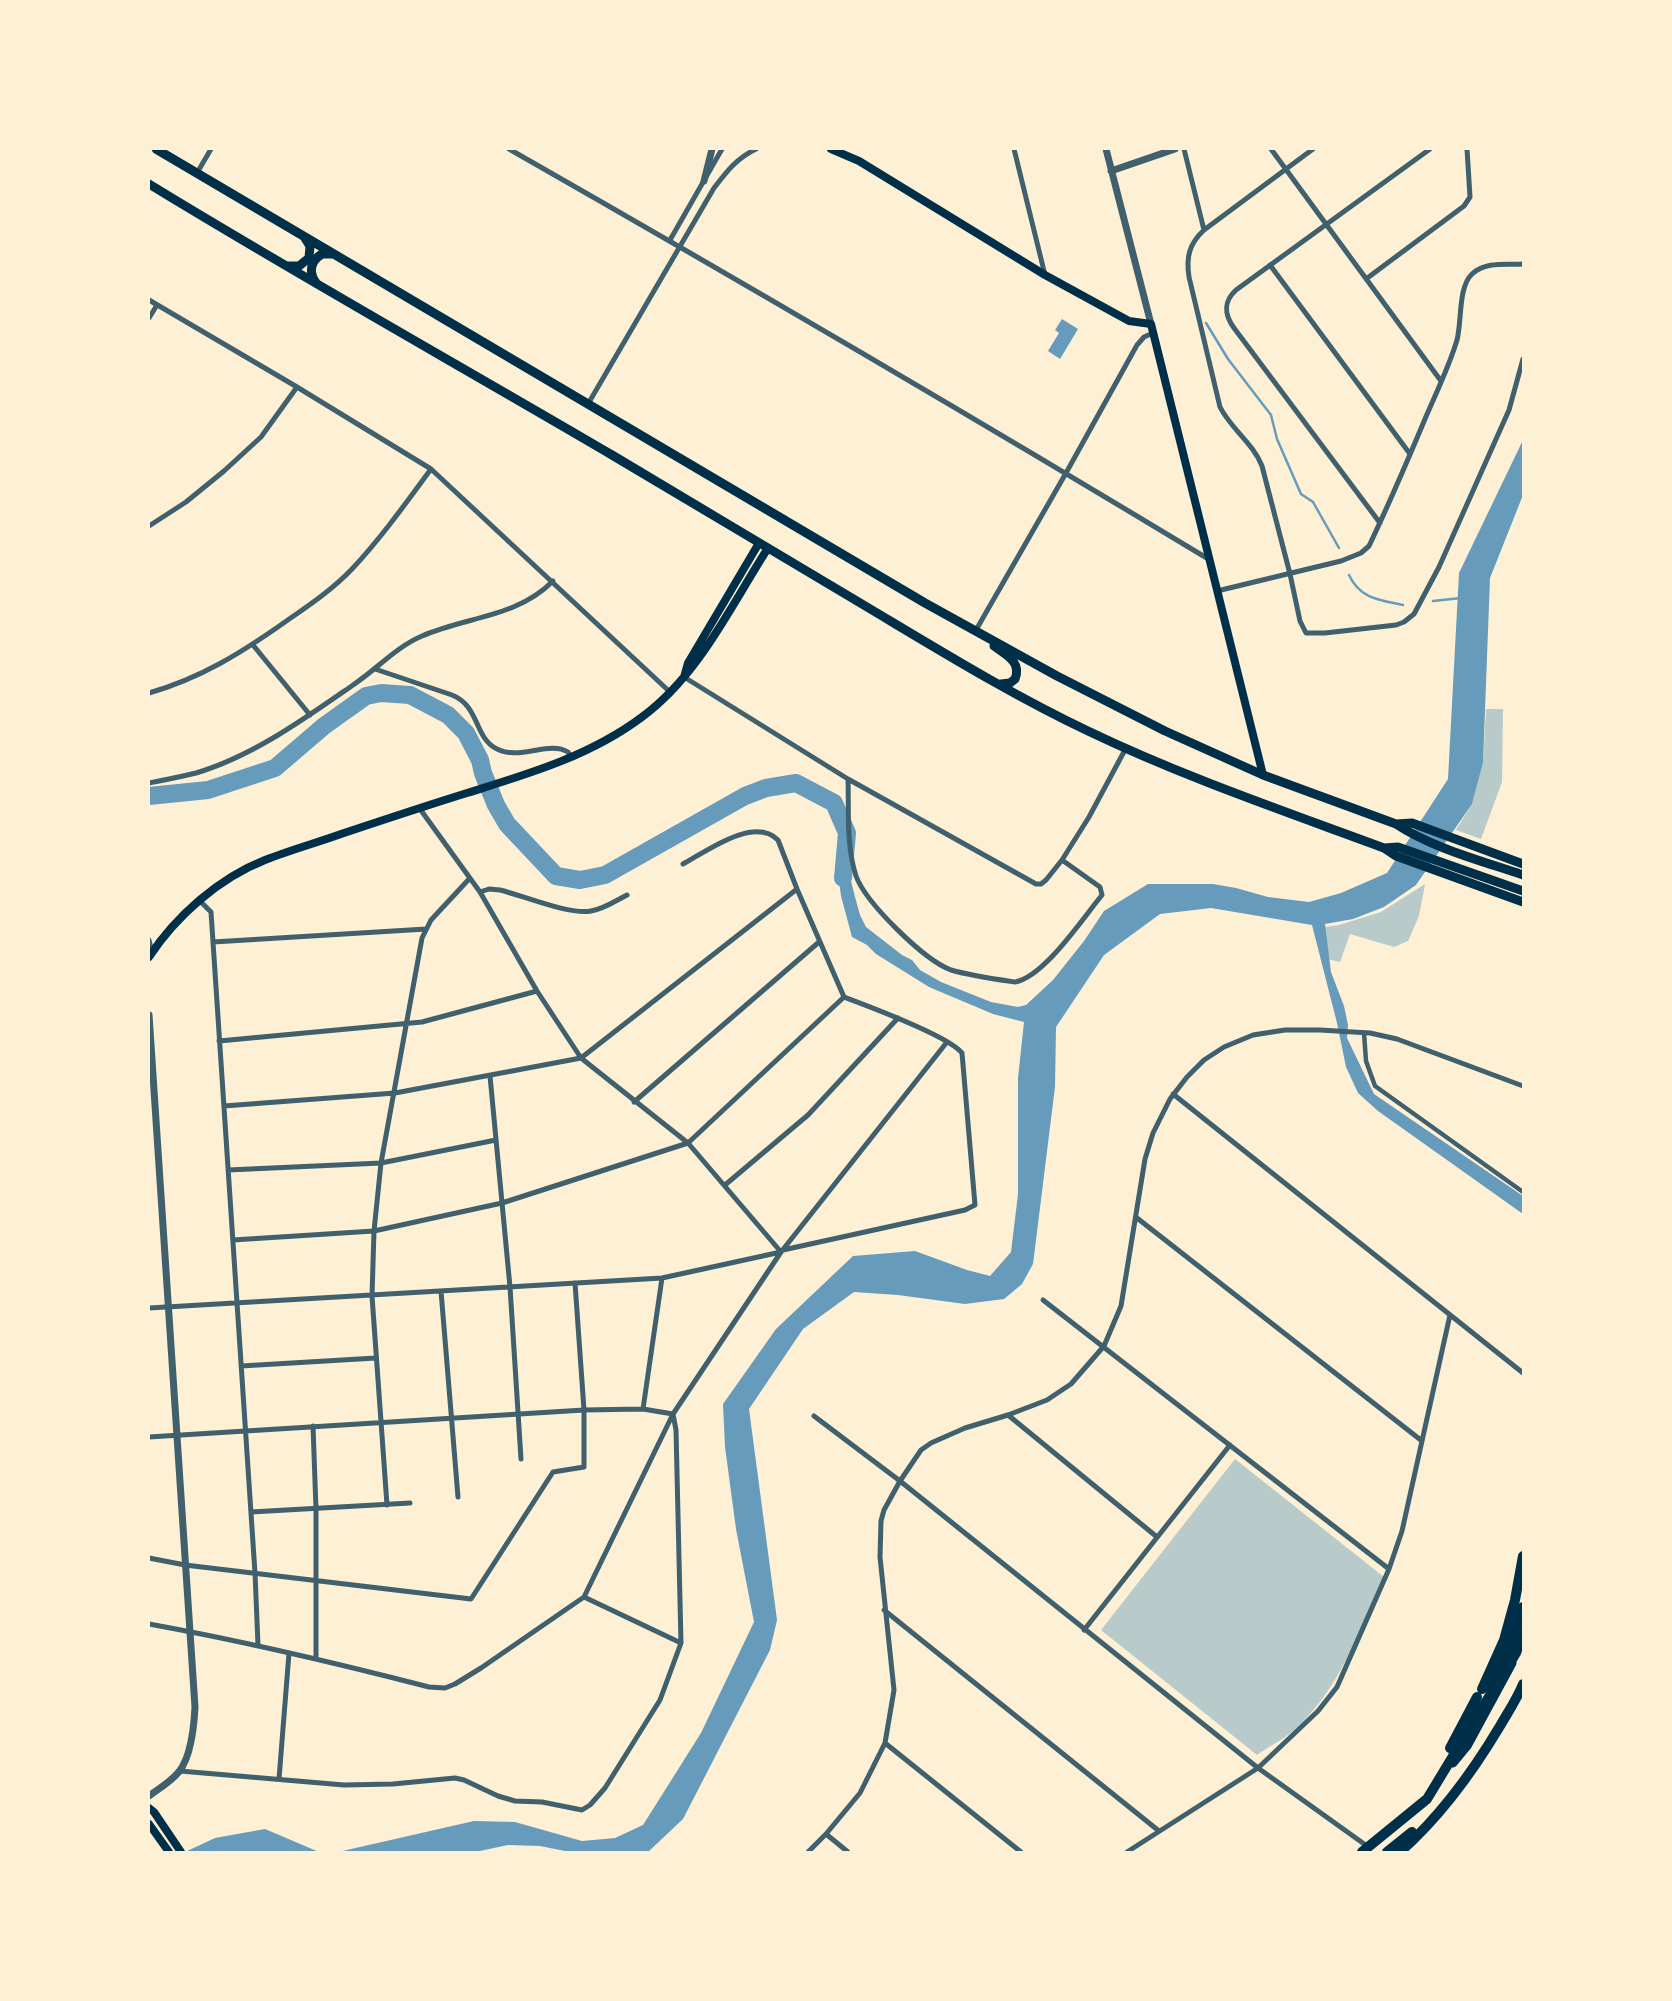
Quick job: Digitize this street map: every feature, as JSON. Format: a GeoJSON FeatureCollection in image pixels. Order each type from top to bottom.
{"type":"FeatureCollection","features":[{"type":"Feature","properties":{"kind":"highway"},"geometry":{"type":"LineString","coordinates":[[1423,1799],[1483,1694],[1504,1640],[1523,1559]]}},
{"type":"Feature","properties":{"kind":"highway"},"geometry":{"type":"LineString","coordinates":[[1363,1850],[1427,1798],[1511,1643],[1523,1607]]}},
{"type":"Feature","properties":{"kind":"highway"},"geometry":{"type":"LineString","coordinates":[[1483,1694],[1516,1653],[1523,1631]]}},
{"type":"Feature","properties":{"kind":"highway"},"geometry":{"type":"LineString","coordinates":[[1400,1852],[1436,1818],[1468,1778],[1523,1683]]}},
{"type":"Feature","properties":{"kind":"highway"},"geometry":{"type":"LineString","coordinates":[[1387,1852],[1414,1831],[1480,1765]]}},
{"type":"Feature","properties":{"kind":"main road"},"geometry":{"type":"LineString","coordinates":[[156,149],[913,596],[1057,676],[1165,731],[1263,775],[1396,824],[1454,838],[1523,864]]}},
{"type":"Feature","properties":{"kind":"main road"},"geometry":{"type":"LineString","coordinates":[[831,149],[859,161]]}},
{"type":"Feature","properties":{"kind":"main road"},"geometry":{"type":"LineString","coordinates":[[847,149],[859,161],[890,182],[1045,275],[1129,321],[1152,328],[1263,775]]}},
{"type":"Feature","properties":{"kind":"main road"},"geometry":{"type":"LineString","coordinates":[[149,184],[999,684],[1066,720],[1256,802],[1439,867],[1523,902]]}},
{"type":"Feature","properties":{"kind":"main road"},"geometry":{"type":"LineString","coordinates":[[280,263],[295,267],[309,258],[310,246],[298,233]]}},
{"type":"Feature","properties":{"kind":"main road"},"geometry":{"type":"LineString","coordinates":[[319,286],[311,274],[314,260],[327,253],[336,255]]}},
{"type":"Feature","properties":{"kind":"main road"},"geometry":{"type":"LineString","coordinates":[[151,955],[178,922],[200,901],[221,884],[265,860],[539,770],[620,733],[671,693],[694,666],[763,546]]}},
{"type":"Feature","properties":{"kind":"main road"},"geometry":{"type":"LineString","coordinates":[[965,624],[1013,660],[1017,669],[1015,679],[1010,683],[999,684]]}},
{"type":"Feature","properties":{"kind":"main road"},"geometry":{"type":"LineString","coordinates":[[1410,827],[1449,849],[1523,875]]}},
{"type":"Feature","properties":{"kind":"main road"},"geometry":{"type":"LineString","coordinates":[[1439,867],[1523,891]]}},
{"type":"Feature","properties":{"kind":"main road"},"geometry":{"type":"LineString","coordinates":[[1363,1850],[1423,1799],[1467,1746],[1511,1666],[1523,1631]]}},
{"type":"Feature","properties":{"kind":"main road"},"geometry":{"type":"LineString","coordinates":[[1406,1852],[1446,1812],[1480,1765],[1523,1683]]}},
{"type":"Feature","properties":{"kind":"main road"},"geometry":{"type":"LineString","coordinates":[[149,1808],[154,1812],[169,1852]]}},
{"type":"Feature","properties":{"kind":"main road"},"geometry":{"type":"LineString","coordinates":[[149,1824],[181,1852]]}},
{"type":"Feature","properties":{"kind":"street"},"geometry":{"type":"LineString","coordinates":[[197,173],[211,149]]}},
{"type":"Feature","properties":{"kind":"street"},"geometry":{"type":"LineString","coordinates":[[509,149],[670,240],[1210,560]]}},
{"type":"Feature","properties":{"kind":"street"},"geometry":{"type":"LineString","coordinates":[[704,181],[712,149]]}},
{"type":"Feature","properties":{"kind":"street"},"geometry":{"type":"LineString","coordinates":[[670,240],[722,149]]}},
{"type":"Feature","properties":{"kind":"street"},"geometry":{"type":"LineString","coordinates":[[588,404],[714,188],[732,165],[756,149]]}},
{"type":"Feature","properties":{"kind":"street"},"geometry":{"type":"LineString","coordinates":[[1014,149],[1045,275]]}},
{"type":"Feature","properties":{"kind":"street"},"geometry":{"type":"LineString","coordinates":[[976,630],[1137,345],[1152,328],[1106,149]]}},
{"type":"Feature","properties":{"kind":"street"},"geometry":{"type":"LineString","coordinates":[[1111,171],[1175,149]]}},
{"type":"Feature","properties":{"kind":"street"},"geometry":{"type":"LineString","coordinates":[[1184,149],[1204,230]]}},
{"type":"Feature","properties":{"kind":"street"},"geometry":{"type":"LineString","coordinates":[[1270,149],[1441,381]]}},
{"type":"Feature","properties":{"kind":"street"},"geometry":{"type":"LineString","coordinates":[[1314,149],[1204,230],[1196,237],[1187,256],[1187,267],[1217,394],[1224,416],[1258,457],[1290,573],[1300,621],[1306,633],[1396,625],[1414,614],[1439,567],[1509,410],[1523,359]]}},
{"type":"Feature","properties":{"kind":"street"},"geometry":{"type":"LineString","coordinates":[[1380,523],[1229,320],[1226,312],[1227,301],[1232,294],[1270,265],[1430,149]]}},
{"type":"Feature","properties":{"kind":"street"},"geometry":{"type":"LineString","coordinates":[[1366,279],[1464,206],[1470,197],[1467,149]]}},
{"type":"Feature","properties":{"kind":"street"},"geometry":{"type":"LineString","coordinates":[[1217,591],[1341,561],[1361,553],[1368,546],[1457,340],[1463,293],[1472,274],[1489,265],[1523,264]]}},
{"type":"Feature","properties":{"kind":"street"},"geometry":{"type":"LineString","coordinates":[[1270,265],[1410,454]]}},
{"type":"Feature","properties":{"kind":"street"},"geometry":{"type":"LineString","coordinates":[[149,300],[431,469],[671,693]]}},
{"type":"Feature","properties":{"kind":"street"},"geometry":{"type":"LineString","coordinates":[[149,318],[157,305]]}},
{"type":"Feature","properties":{"kind":"street"},"geometry":{"type":"LineString","coordinates":[[149,526],[186,502],[225,471],[261,437],[297,387]]}},
{"type":"Feature","properties":{"kind":"street"},"geometry":{"type":"LineString","coordinates":[[149,693],[192,679],[214,668],[253,645],[317,600],[350,571],[386,530],[431,469]]}},
{"type":"Feature","properties":{"kind":"street"},"geometry":{"type":"LineString","coordinates":[[149,783],[197,772],[241,754],[310,715],[396,651],[422,636],[514,608],[540,594],[553,581]]}},
{"type":"Feature","properties":{"kind":"street"},"geometry":{"type":"LineString","coordinates":[[253,645],[310,715]]}},
{"type":"Feature","properties":{"kind":"street"},"geometry":{"type":"LineString","coordinates":[[375,669],[463,700],[471,709],[487,741],[499,750],[520,753],[561,748],[571,757]]}},
{"type":"Feature","properties":{"kind":"street"},"geometry":{"type":"LineString","coordinates":[[684,677],[848,779],[1030,882],[1041,884],[1062,860],[1089,817],[1126,748]]}},
{"type":"Feature","properties":{"kind":"street"},"geometry":{"type":"LineString","coordinates":[[848,779],[849,840],[860,886],[872,904],[915,945],[951,969],[1016,982],[1023,981],[1044,965],[1102,895],[1100,887],[1062,860]]}},
{"type":"Feature","properties":{"kind":"street"},"geometry":{"type":"LineString","coordinates":[[420,808],[480,892],[537,991],[581,1058],[688,1143],[782,1251]]}},
{"type":"Feature","properties":{"kind":"street"},"geometry":{"type":"LineString","coordinates":[[149,1308],[662,1278],[965,1210],[975,1205],[962,1053],[958,1048],[898,1018],[844,997],[778,840],[765,832],[744,832],[683,864]]}},
{"type":"Feature","properties":{"kind":"street"},"geometry":{"type":"LineString","coordinates":[[387,1505],[372,1296],[374,1231],[381,1163],[422,938],[440,909],[470,877]]}},
{"type":"Feature","properties":{"kind":"street"},"geometry":{"type":"LineString","coordinates":[[224,1106],[395,1093],[581,1058],[797,889]]}},
{"type":"Feature","properties":{"kind":"street"},"geometry":{"type":"LineString","coordinates":[[480,892],[500,890],[573,911],[586,912],[602,908],[627,895]]}},
{"type":"Feature","properties":{"kind":"street"},"geometry":{"type":"LineString","coordinates":[[200,901],[211,912],[258,1645]]}},
{"type":"Feature","properties":{"kind":"street"},"geometry":{"type":"LineString","coordinates":[[213,942],[426,929]]}},
{"type":"Feature","properties":{"kind":"street"},"geometry":{"type":"LineString","coordinates":[[149,940],[151,955]]}},
{"type":"Feature","properties":{"kind":"street"},"geometry":{"type":"LineString","coordinates":[[634,1102],[819,942]]}},
{"type":"Feature","properties":{"kind":"street"},"geometry":{"type":"LineString","coordinates":[[219,1041],[422,1021],[537,991]]}},
{"type":"Feature","properties":{"kind":"street"},"geometry":{"type":"LineString","coordinates":[[233,1240],[374,1231],[502,1203],[688,1143],[844,997]]}},
{"type":"Feature","properties":{"kind":"street"},"geometry":{"type":"LineString","coordinates":[[149,1015],[194,1722],[191,1745],[180,1771],[149,1796]]}},
{"type":"Feature","properties":{"kind":"street"},"geometry":{"type":"LineString","coordinates":[[725,1185],[808,1115],[898,1018]]}},
{"type":"Feature","properties":{"kind":"street"},"geometry":{"type":"LineString","coordinates":[[808,1852],[860,1793],[885,1743],[894,1690],[880,1557],[884,1510],[921,1450],[965,1428],[1047,1400],[1071,1384],[1104,1346],[1121,1306],[1145,1160],[1153,1133],[1173,1094],[1204,1060],[1224,1047],[1253,1035],[1285,1030],[1348,1031],[1397,1039],[1523,1086]]}},
{"type":"Feature","properties":{"kind":"street"},"geometry":{"type":"LineString","coordinates":[[1364,1033],[1366,1061],[1375,1086],[1523,1192]]}},
{"type":"Feature","properties":{"kind":"street"},"geometry":{"type":"LineString","coordinates":[[149,1624],[258,1645],[429,1687],[445,1688],[481,1668],[584,1597],[673,1414],[782,1251],[947,1042]]}},
{"type":"Feature","properties":{"kind":"street"},"geometry":{"type":"LineString","coordinates":[[490,1076],[510,1287],[521,1459]]}},
{"type":"Feature","properties":{"kind":"street"},"geometry":{"type":"LineString","coordinates":[[1173,1094],[1523,1373]]}},
{"type":"Feature","properties":{"kind":"street"},"geometry":{"type":"LineString","coordinates":[[228,1170],[381,1163],[496,1140]]}},
{"type":"Feature","properties":{"kind":"street"},"geometry":{"type":"LineString","coordinates":[[1137,1218],[1422,1441]]}},
{"type":"Feature","properties":{"kind":"street"},"geometry":{"type":"LineString","coordinates":[[643,1409],[662,1278]]}},
{"type":"Feature","properties":{"kind":"street"},"geometry":{"type":"LineString","coordinates":[[149,1558],[185,1565],[469,1599],[473,1597],[553,1472],[584,1467],[584,1410],[575,1283]]}},
{"type":"Feature","properties":{"kind":"street"},"geometry":{"type":"LineString","coordinates":[[441,1292],[458,1497]]}},
{"type":"Feature","properties":{"kind":"street"},"geometry":{"type":"LineString","coordinates":[[1043,1300],[1389,1569]]}},
{"type":"Feature","properties":{"kind":"street"},"geometry":{"type":"LineString","coordinates":[[1127,1852],[1258,1769],[1318,1711],[1337,1687],[1389,1569],[1402,1531],[1450,1315]]}},
{"type":"Feature","properties":{"kind":"street"},"geometry":{"type":"LineString","coordinates":[[241,1366],[376,1358]]}},
{"type":"Feature","properties":{"kind":"street"},"geometry":{"type":"LineString","coordinates":[[149,1437],[584,1410],[643,1409],[673,1414]]}},
{"type":"Feature","properties":{"kind":"street"},"geometry":{"type":"LineString","coordinates":[[180,1771],[344,1785],[455,1778],[515,1801],[541,1802],[582,1810],[590,1805],[604,1788],[660,1700],[681,1643],[676,1430],[673,1414]]}},
{"type":"Feature","properties":{"kind":"street"},"geometry":{"type":"LineString","coordinates":[[1008,1415],[1157,1537]]}},
{"type":"Feature","properties":{"kind":"street"},"geometry":{"type":"LineString","coordinates":[[814,1416],[900,1481],[1363,1850]]}},
{"type":"Feature","properties":{"kind":"street"},"geometry":{"type":"LineString","coordinates":[[313,1426],[316,1658]]}},
{"type":"Feature","properties":{"kind":"street"},"geometry":{"type":"LineString","coordinates":[[1084,1630],[1230,1445]]}},
{"type":"Feature","properties":{"kind":"street"},"geometry":{"type":"LineString","coordinates":[[251,1512],[410,1503]]}},
{"type":"Feature","properties":{"kind":"street"},"geometry":{"type":"LineString","coordinates":[[584,1597],[681,1643]]}},
{"type":"Feature","properties":{"kind":"street"},"geometry":{"type":"LineString","coordinates":[[884,1610],[1159,1831]]}},
{"type":"Feature","properties":{"kind":"street"},"geometry":{"type":"LineString","coordinates":[[279,1779],[289,1653]]}},
{"type":"Feature","properties":{"kind":"street"},"geometry":{"type":"LineString","coordinates":[[885,1743],[1021,1852]]}},
{"type":"Feature","properties":{"kind":"street"},"geometry":{"type":"LineString","coordinates":[[826,1834],[848,1852]]}},
{"type":"Feature","properties":{"kind":"shaded area"},"geometry":{"type":"Polygon","coordinates":[[[1486,709],[1503,709],[1502,782],[1481,839],[1456,830],[1472,804],[1483,763],[1486,709]]]}},
{"type":"Feature","properties":{"kind":"shaded area"},"geometry":{"type":"Polygon","coordinates":[[[1425,884],[1419,916],[1408,941],[1394,947],[1350,934],[1340,962],[1327,959],[1318,928],[1339,925],[1381,912],[1425,884]]]}},
{"type":"Feature","properties":{"kind":"shaded area"},"geometry":{"type":"Polygon","coordinates":[[[1235,1459],[1384,1577],[1346,1659],[1323,1698],[1293,1731],[1257,1755],[1101,1630],[1235,1459]]]}},
{"type":"Feature","properties":{"kind":"water"},"geometry":{"type":"Polygon","coordinates":[[[1062,319],[1078,329],[1060,359],[1048,351],[1059,333],[1055,330],[1062,319]]]}},
{"type":"Feature","properties":{"kind":"water"},"geometry":{"type":"Polygon","coordinates":[[[1523,440],[1523,495],[1490,578],[1483,763],[1472,804],[1416,885],[1384,907],[1353,919],[1325,924],[1331,972],[1348,1025],[1347,1038],[1374,1094],[1523,1196],[1523,1214],[1378,1111],[1358,1093],[1346,1067],[1312,925],[1211,908],[1160,914],[1104,955],[1056,1027],[1055,1087],[1033,1264],[1022,1284],[1004,1299],[965,1304],[854,1292],[803,1329],[749,1409],[777,1620],[770,1650],[683,1819],[648,1852],[570,1852],[540,1846],[508,1845],[475,1852],[338,1852],[474,1821],[515,1822],[582,1841],[615,1838],[643,1825],[701,1733],[754,1622],[736,1529],[725,1447],[723,1404],[776,1329],[853,1256],[915,1251],[990,1276],[1011,1252],[1018,1194],[1018,1078],[1024,1022],[993,1014],[929,987],[852,937],[841,896],[836,859],[847,853],[855,897],[866,927],[912,960],[920,970],[941,982],[991,1002],[1018,1007],[1026,1005],[1053,980],[1104,911],[1148,884],[1213,884],[1268,897],[1309,902],[1341,893],[1387,873],[1448,779],[1459,573],[1523,440]]]}},
{"type":"Feature","properties":{"kind":"water"},"geometry":{"type":"Polygon","coordinates":[[[265,1829],[319,1852],[185,1852],[215,1838],[265,1829]]]}},
{"type":"Feature","properties":{"kind":"waterway"},"geometry":{"type":"LineString","coordinates":[[1206,323],[1228,359],[1271,415],[1277,439],[1301,494],[1313,502],[1339,548]]}},
{"type":"Feature","properties":{"kind":"waterway"},"geometry":{"type":"LineString","coordinates":[[1349,575],[1365,594],[1403,605]]}},
{"type":"Feature","properties":{"kind":"waterway"},"geometry":{"type":"LineString","coordinates":[[1433,601],[1461,598]]}},
{"type":"Feature","properties":{"kind":"waterway"},"geometry":{"type":"LineString","coordinates":[[149,796],[208,790],[275,768],[324,726],[366,696],[381,693],[410,695],[448,715],[466,733],[480,760],[496,805],[507,824],[556,876],[580,880],[605,875],[745,796],[766,788],[796,783],[834,803],[847,833],[843,878]]}}]}
